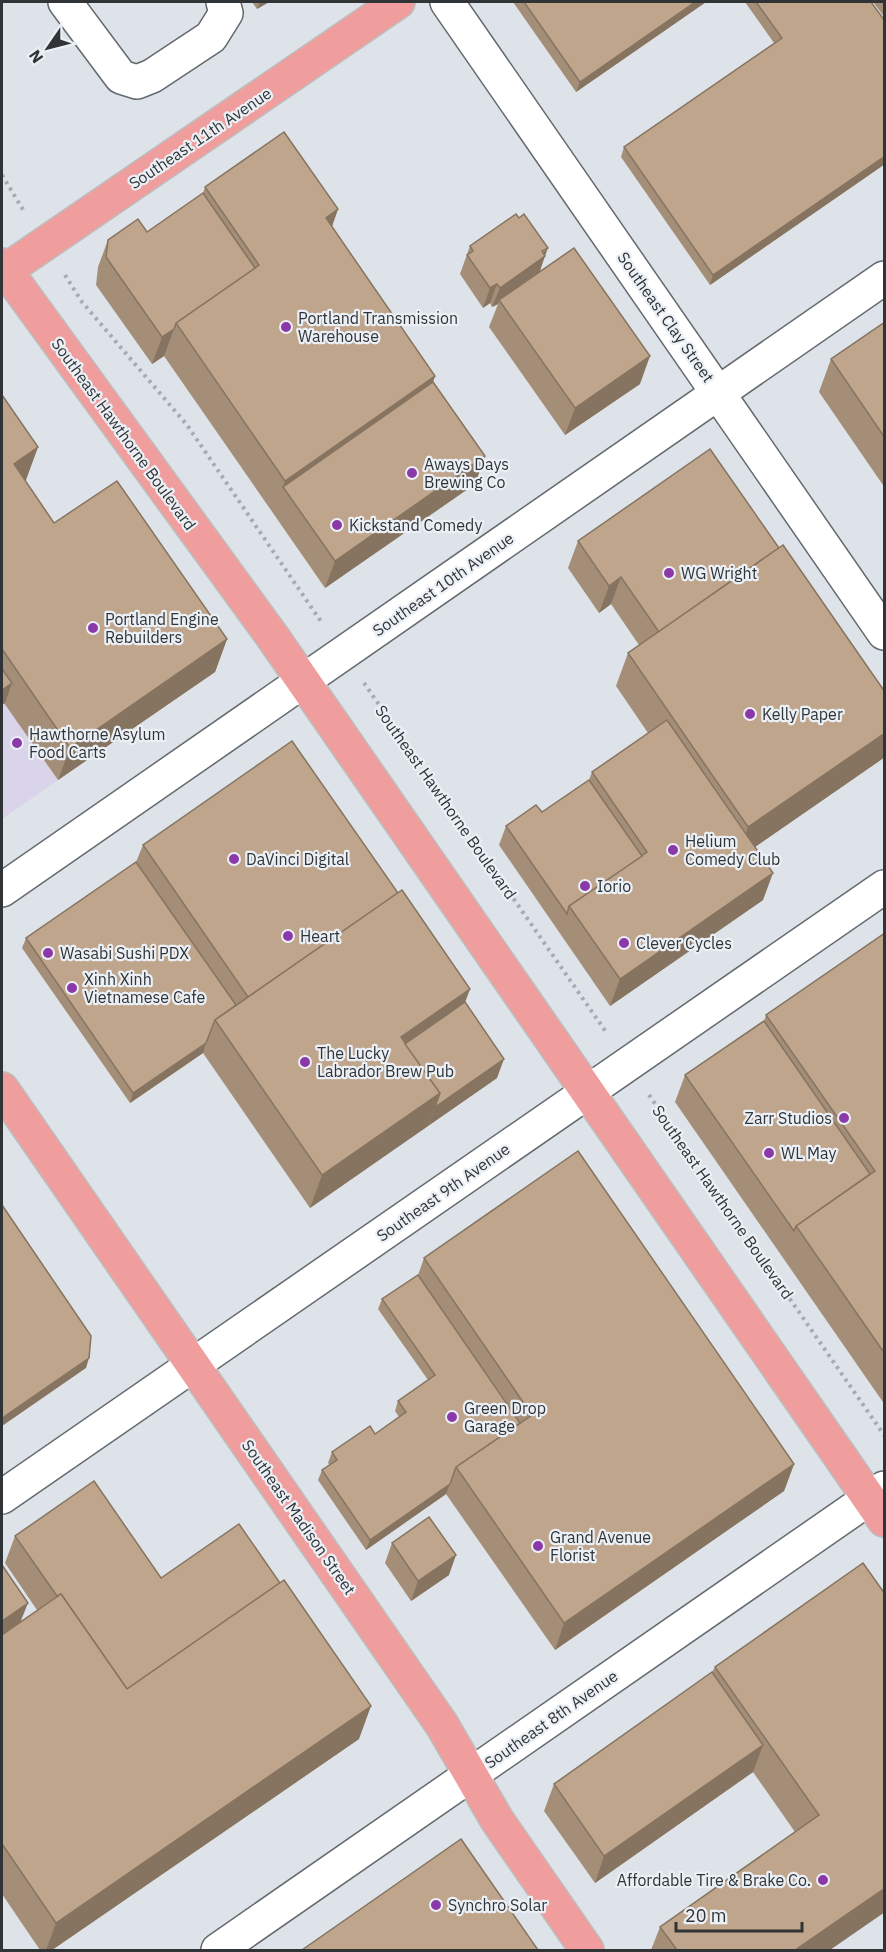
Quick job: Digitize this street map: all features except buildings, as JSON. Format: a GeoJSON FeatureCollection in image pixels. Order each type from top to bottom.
{"type":"FeatureCollection","features":[{"type":"Feature","properties":{"kind":"main road","name":"Southeast 11th Avenue"},"geometry":{"type":"LineString","coordinates":[[3,269],[45,245],[398,2]]}},
{"type":"Feature","properties":{"kind":"main road","name":"Southeast Hawthorne Boulevard"},"geometry":{"type":"LineString","coordinates":[[3,269],[303,681],[588,1092],[880,1502]]}},
{"type":"Feature","properties":{"kind":"main road","name":"Southeast Madison Street"},"geometry":{"type":"LineString","coordinates":[[2,1089],[442,1725],[497,1820],[587,1950]]}},
{"type":"Feature","properties":{"kind":"street"},"geometry":{"type":"LineString","coordinates":[[65,2],[121,77],[137,82],[152,76],[211,37],[226,13],[224,2]]}},
{"type":"Feature","properties":{"kind":"street","name":"Southeast Clay Street"},"geometry":{"type":"LineString","coordinates":[[447,2],[885,633]]}},
{"type":"Feature","properties":{"kind":"street","name":"Southeast 10th Avenue"},"geometry":{"type":"LineString","coordinates":[[2,890],[885,278]]}},
{"type":"Feature","properties":{"kind":"street","name":"Southeast 9th Avenue"},"geometry":{"type":"LineString","coordinates":[[2,1497],[885,887]]}},
{"type":"Feature","properties":{"kind":"street","name":"Southeast 8th Avenue"},"geometry":{"type":"LineString","coordinates":[[218,1950],[471,1775],[880,1502]]}},
{"type":"Feature","properties":{"kind":"path","name":"Southeast Hawthorne Boulevard"},"geometry":{"type":"LineString","coordinates":[[2,175],[82,302],[187,425],[343,654],[885,1435]]}},
{"type":"Feature","properties":{"kind":"shaded area","name":"Hawthorne Asylum Food Carts"},"geometry":{"type":"Polygon","coordinates":[[[5,703],[58,780],[2,819],[2,705],[5,703]]]}},
{"type":"Feature","properties":{"kind":"place","name":"Portland Transmission Warehouse"},"geometry":{"type":"Point","coordinates":[286,327]}},
{"type":"Feature","properties":{"kind":"place","name":"Aways Days Brewing Co"},"geometry":{"type":"Point","coordinates":[412,473]}},
{"type":"Feature","properties":{"kind":"place","name":"Kickstand Comedy"},"geometry":{"type":"Point","coordinates":[337,525]}},
{"type":"Feature","properties":{"kind":"place","name":"WG Wright"},"geometry":{"type":"Point","coordinates":[669,573]}},
{"type":"Feature","properties":{"kind":"place","name":"Portland Engine Rebuilders"},"geometry":{"type":"Point","coordinates":[93,628]}},
{"type":"Feature","properties":{"kind":"place","name":"Kelly Paper"},"geometry":{"type":"Point","coordinates":[750,714]}},
{"type":"Feature","properties":{"kind":"place","name":"Hawthorne Asylum Food Carts"},"geometry":{"type":"Point","coordinates":[17,743]}},
{"type":"Feature","properties":{"kind":"place","name":"Helium Comedy Club"},"geometry":{"type":"Point","coordinates":[673,850]}},
{"type":"Feature","properties":{"kind":"place","name":"DaVinci Digital"},"geometry":{"type":"Point","coordinates":[234,859]}},
{"type":"Feature","properties":{"kind":"place","name":"Iorio"},"geometry":{"type":"Point","coordinates":[585,886]}},
{"type":"Feature","properties":{"kind":"place","name":"Heart"},"geometry":{"type":"Point","coordinates":[288,936]}},
{"type":"Feature","properties":{"kind":"place","name":"Clever Cycles"},"geometry":{"type":"Point","coordinates":[624,943]}},
{"type":"Feature","properties":{"kind":"place","name":"Wasabi Sushi PDX"},"geometry":{"type":"Point","coordinates":[48,953]}},
{"type":"Feature","properties":{"kind":"place","name":"Xinh Xinh Vietnamese Cafe"},"geometry":{"type":"Point","coordinates":[72,988]}},
{"type":"Feature","properties":{"kind":"place","name":"The Lucky Labrador Brew Pub"},"geometry":{"type":"Point","coordinates":[305,1062]}},
{"type":"Feature","properties":{"kind":"place","name":"Zarr Studios"},"geometry":{"type":"Point","coordinates":[844,1118]}},
{"type":"Feature","properties":{"kind":"place","name":"WL May"},"geometry":{"type":"Point","coordinates":[769,1153]}},
{"type":"Feature","properties":{"kind":"place","name":"Green Drop Garage"},"geometry":{"type":"Point","coordinates":[452,1417]}},
{"type":"Feature","properties":{"kind":"place","name":"Grand Avenue Florist"},"geometry":{"type":"Point","coordinates":[538,1546]}},
{"type":"Feature","properties":{"kind":"place","name":"Affordable Tire & Brake Co."},"geometry":{"type":"Point","coordinates":[823,1880]}},
{"type":"Feature","properties":{"kind":"place","name":"Synchro Solar"},"geometry":{"type":"Point","coordinates":[436,1905]}}]}
